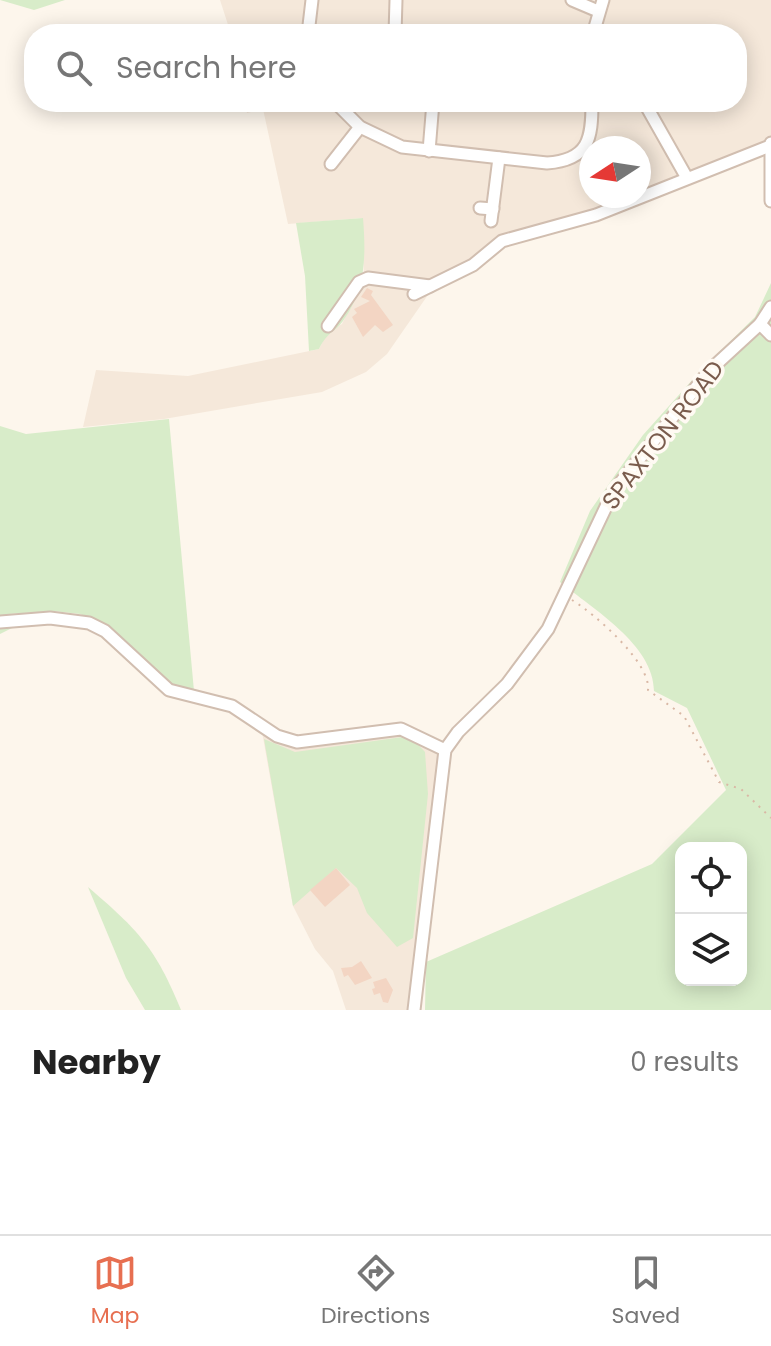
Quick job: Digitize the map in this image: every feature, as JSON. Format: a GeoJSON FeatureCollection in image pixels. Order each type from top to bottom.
{"type":"FeatureCollection","features":[{"type":"Feature","properties":{"kind":"street"},"geometry":{"type":"LineString","coordinates":[[309,24],[312,0]]}},
{"type":"Feature","properties":{"kind":"street"},"geometry":{"type":"LineString","coordinates":[[395,24],[396,0]]}},
{"type":"Feature","properties":{"kind":"street"},"geometry":{"type":"LineString","coordinates":[[572,0],[600,6]]}},
{"type":"Feature","properties":{"kind":"street"},"geometry":{"type":"LineString","coordinates":[[345,112],[360,127],[388,143],[429,151],[562,162],[577,156],[587,143],[591,112]]}},
{"type":"Feature","properties":{"kind":"street"},"geometry":{"type":"LineString","coordinates":[[429,151],[432,112]]}},
{"type":"Feature","properties":{"kind":"street"},"geometry":{"type":"LineString","coordinates":[[650,112],[687,178]]}},
{"type":"Feature","properties":{"kind":"street"},"geometry":{"type":"LineString","coordinates":[[331,163],[360,127]]}},
{"type":"Feature","properties":{"kind":"street"},"geometry":{"type":"LineString","coordinates":[[414,294],[473,265],[502,241],[618,206],[771,144],[771,201]]}},
{"type":"Feature","properties":{"kind":"street"},"geometry":{"type":"LineString","coordinates":[[480,208],[492,215],[499,158]]}},
{"type":"Feature","properties":{"kind":"street"},"geometry":{"type":"LineString","coordinates":[[328,326],[359,282],[382,278],[430,286]]}},
{"type":"Feature","properties":{"kind":"street","name":"SPAXTON ROAD"},"geometry":{"type":"LineString","coordinates":[[445,750],[534,649],[563,597],[573,570],[613,492],[710,370],[760,324],[771,307]]}},
{"type":"Feature","properties":{"kind":"street"},"geometry":{"type":"LineString","coordinates":[[760,324],[771,335]]}},
{"type":"Feature","properties":{"kind":"street"},"geometry":{"type":"LineString","coordinates":[[0,622],[50,618],[89,623],[105,631],[169,690],[232,706],[277,736],[297,742],[401,729],[445,750],[414,1010]]}},
{"type":"Feature","properties":{"kind":"path"},"geometry":{"type":"LineString","coordinates":[[563,597],[575,602],[643,667],[649,679],[648,690],[684,716],[719,782],[741,789],[771,818]]}},
{"type":"Feature","properties":{"kind":"shaded area"},"geometry":{"type":"Polygon","coordinates":[[[220,0],[771,0],[771,143],[651,193],[651,136],[579,136],[579,208],[607,208],[509,238],[430,292],[387,354],[366,372],[322,392],[164,419],[83,427],[96,370],[188,376],[319,349],[327,333],[342,324],[364,279],[362,218],[288,224],[264,112],[747,112],[747,24],[228,24],[220,0]]]}},
{"type":"Feature","properties":{"kind":"shaded area"},"geometry":{"type":"Polygon","coordinates":[[[261,726],[297,742],[387,728],[445,750],[414,1010],[346,1010],[333,971],[315,949],[293,906],[261,726]]]}},
{"type":"Feature","properties":{"kind":"green space"},"geometry":{"type":"Polygon","coordinates":[[[0,0],[65,0],[34,10],[0,0]]]}},
{"type":"Feature","properties":{"kind":"green space"},"geometry":{"type":"Polygon","coordinates":[[[363,218],[363,272],[356,297],[343,321],[319,349],[309,351],[305,276],[296,223],[363,218]]]}},
{"type":"Feature","properties":{"kind":"green space"},"geometry":{"type":"Polygon","coordinates":[[[771,283],[771,1010],[425,1010],[426,962],[652,864],[726,790],[687,708],[654,691],[644,658],[633,643],[560,582],[590,511],[643,435],[703,368],[755,317],[771,283]]]}},
{"type":"Feature","properties":{"kind":"green space"},"geometry":{"type":"Polygon","coordinates":[[[169,419],[194,691],[171,685],[105,625],[80,614],[53,611],[9,614],[16,626],[0,634],[0,426],[26,434],[169,419]]]}},
{"type":"Feature","properties":{"kind":"green space"},"geometry":{"type":"Polygon","coordinates":[[[410,736],[425,752],[428,794],[413,938],[397,947],[367,913],[357,888],[336,868],[293,906],[264,739],[295,752],[410,736]]]}},
{"type":"Feature","properties":{"kind":"green space"},"geometry":{"type":"Polygon","coordinates":[[[88,887],[144,941],[163,970],[181,1010],[145,1010],[126,978],[88,887]]]}},
{"type":"Feature","properties":{"kind":"building"},"geometry":{"type":"Polygon","coordinates":[[[367,288],[373,291],[371,295],[393,325],[383,332],[375,325],[363,337],[352,317],[357,313],[354,309],[370,301],[361,297],[367,288]]]}},
{"type":"Feature","properties":{"kind":"building"},"geometry":{"type":"Polygon","coordinates":[[[336,868],[350,885],[325,907],[310,890],[336,868]]]}},
{"type":"Feature","properties":{"kind":"building"},"geometry":{"type":"Polygon","coordinates":[[[361,961],[372,978],[355,985],[348,975],[344,977],[341,968],[352,967],[361,961]]]}},
{"type":"Feature","properties":{"kind":"building"},"geometry":{"type":"Polygon","coordinates":[[[386,978],[393,990],[388,1003],[383,1002],[380,993],[374,995],[372,989],[375,988],[373,982],[386,978]]]}}]}
